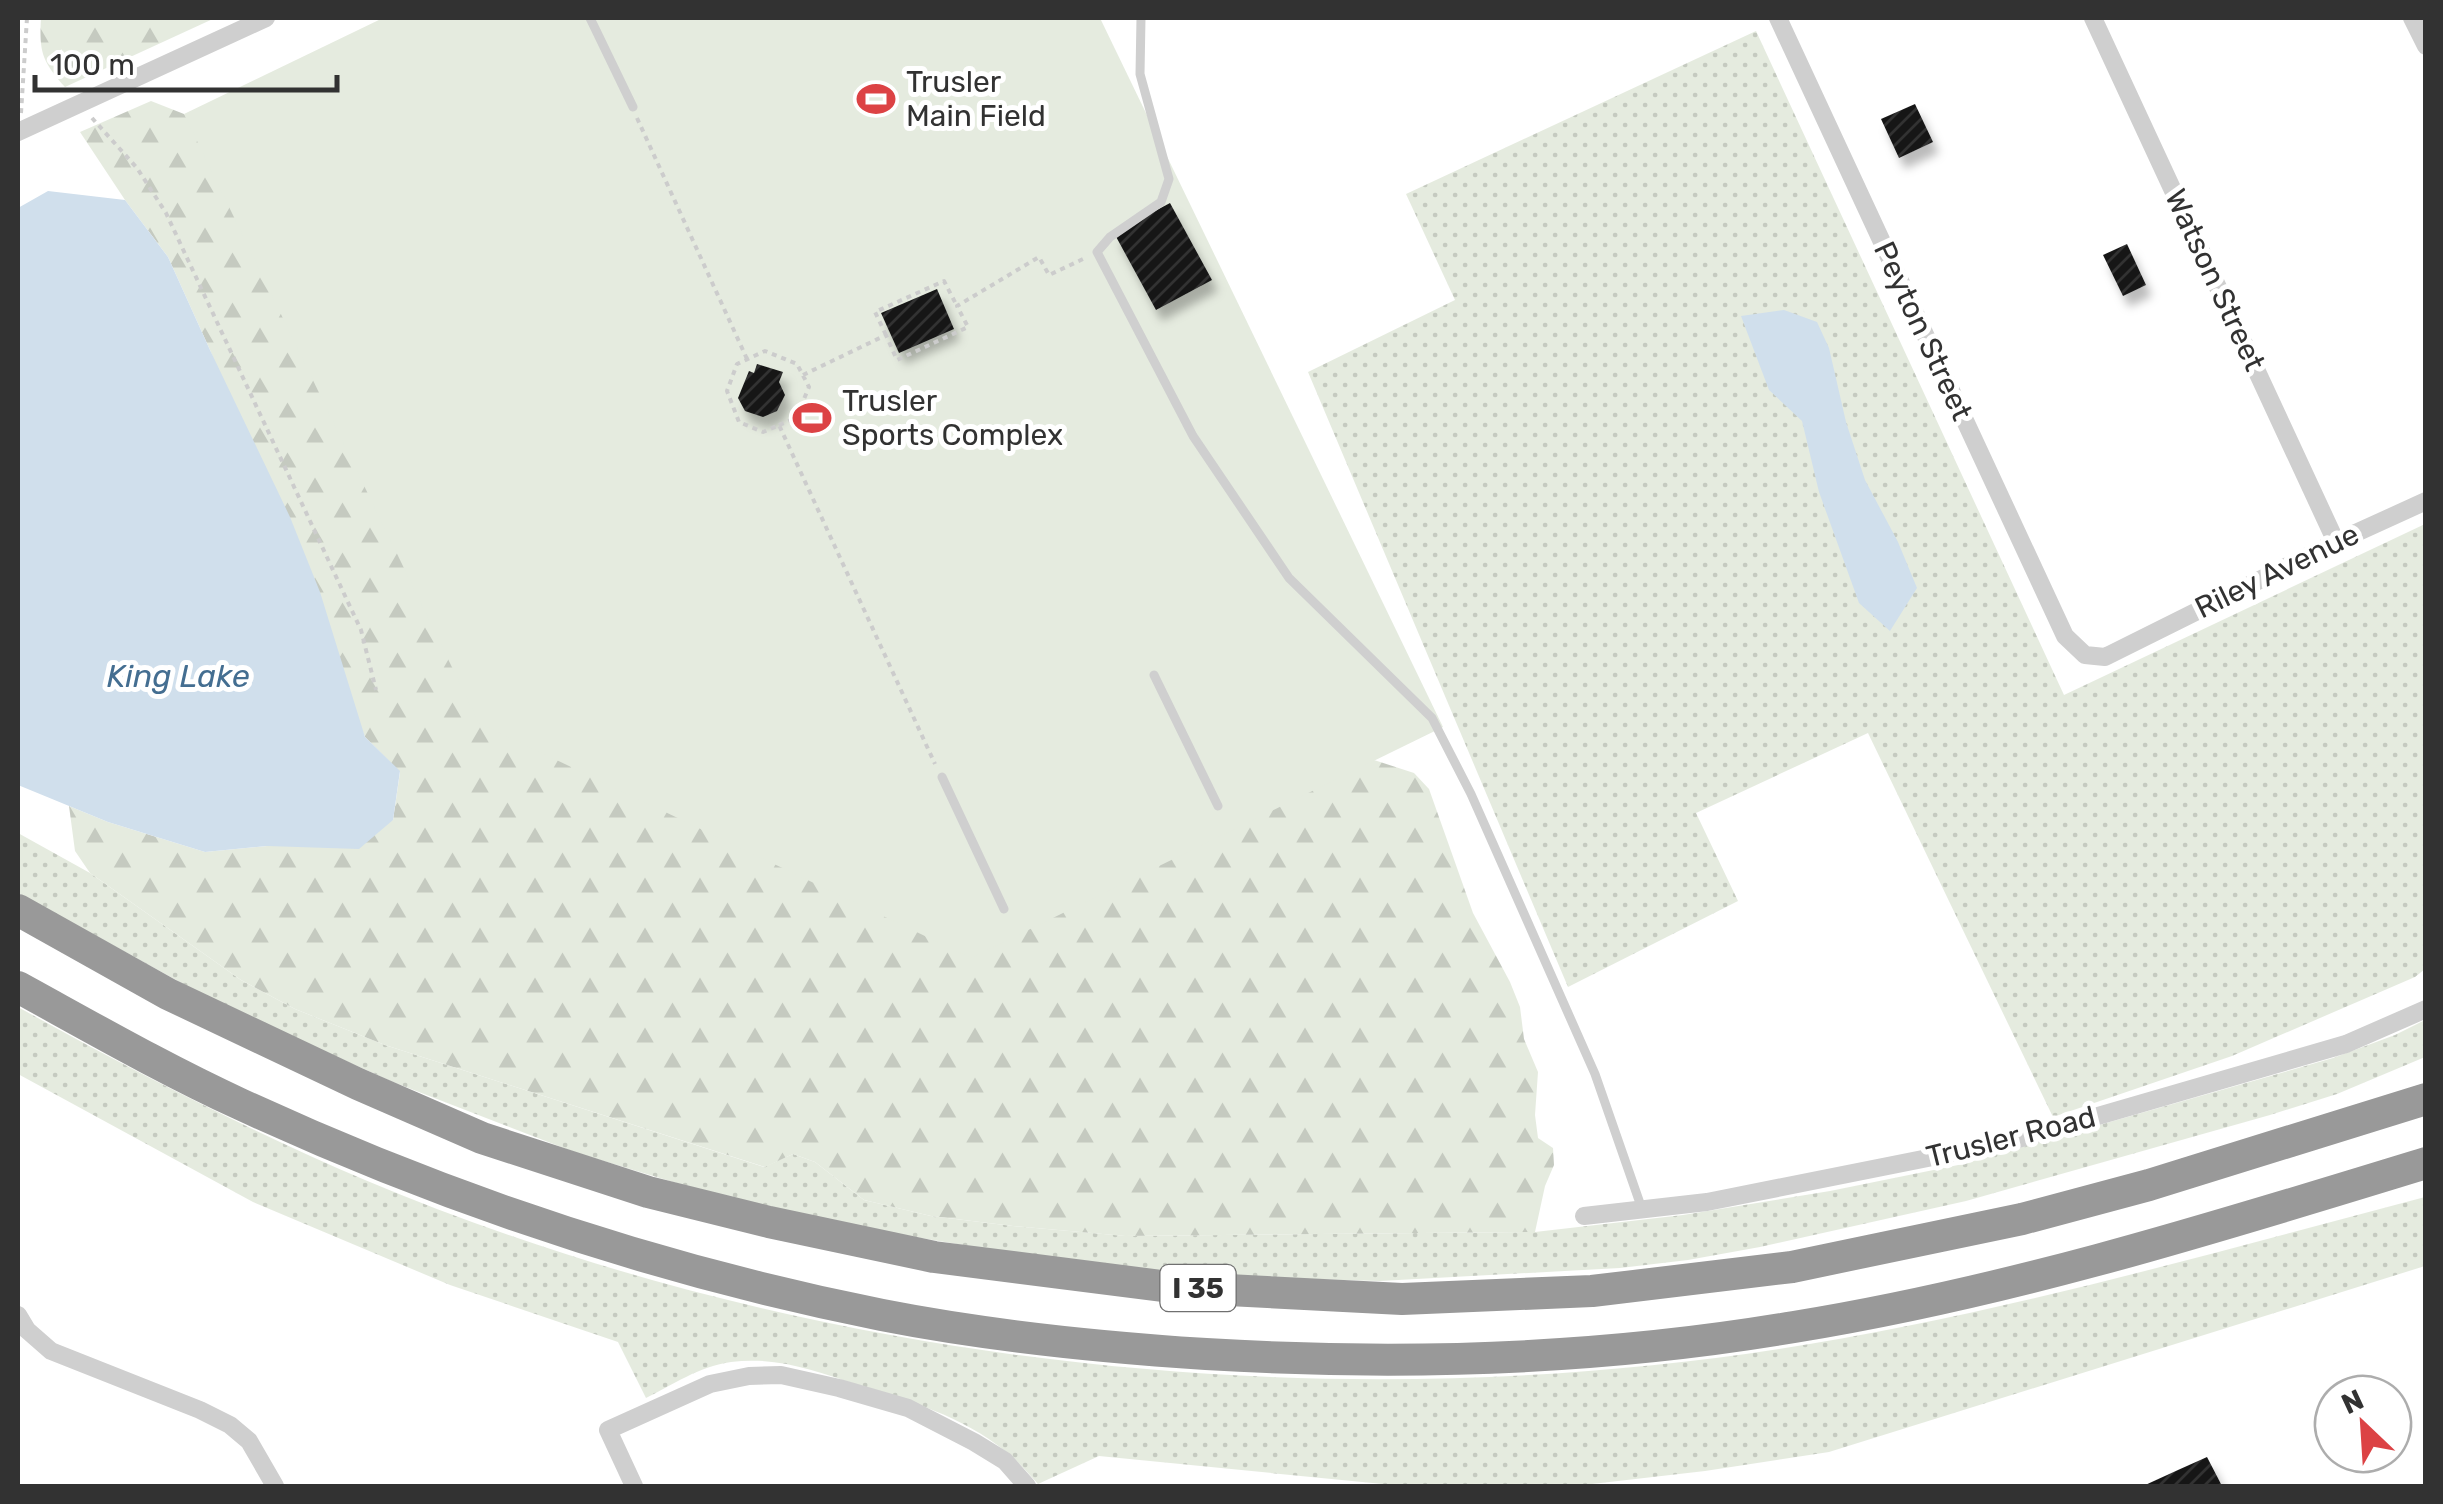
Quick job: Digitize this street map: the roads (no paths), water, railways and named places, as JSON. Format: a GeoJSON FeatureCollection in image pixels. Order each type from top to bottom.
{"type":"FeatureCollection","features":[{"type":"Feature","properties":{"kind":"highway","name":"I 35"},"geometry":{"type":"LineString","coordinates":[[18,910],[168,994],[482,1138],[648,1192],[934,1257],[1170,1287],[1384,1298],[1592,1291],[1792,1267],[2022,1219],[2426,1099]]}},
{"type":"Feature","properties":{"kind":"highway","name":"I 35"},"geometry":{"type":"LineString","coordinates":[[18,987],[240,1104],[536,1222],[652,1259],[835,1305],[979,1330],[1124,1349],[1282,1358],[1440,1360],[1573,1354],[1686,1343],[1799,1326],[2022,1281],[2426,1163]]}},
{"type":"Feature","properties":{"kind":"highway"},"geometry":{"type":"LineString","coordinates":[[2149,1184],[2426,1076]]}},
{"type":"Feature","properties":{"kind":"highway"},"geometry":{"type":"LineString","coordinates":[[2183,1237],[2426,1185]]}},
{"type":"Feature","properties":{"kind":"street"},"geometry":{"type":"LineString","coordinates":[[19,131],[266,18]]}},
{"type":"Feature","properties":{"kind":"street","name":"Peyton Street"},"geometry":{"type":"LineString","coordinates":[[1778,18],[2071,642]]}},
{"type":"Feature","properties":{"kind":"street","name":"Watson Street"},"geometry":{"type":"LineString","coordinates":[[2093,18],[2336,542]]}},
{"type":"Feature","properties":{"kind":"street"},"geometry":{"type":"LineString","coordinates":[[2412,18],[2426,46]]}},
{"type":"Feature","properties":{"kind":"street","name":"Riley Avenue"},"geometry":{"type":"LineString","coordinates":[[2071,642],[2085,655],[2105,657],[2426,501]]}},
{"type":"Feature","properties":{"kind":"street","name":"Trusler Road"},"geometry":{"type":"LineString","coordinates":[[1584,1216],[1707,1202],[2008,1142],[2346,1044],[2426,1009]]}},
{"type":"Feature","properties":{"kind":"street"},"geometry":{"type":"LineString","coordinates":[[18,1315],[27,1330],[51,1351],[230,1425],[249,1441],[275,1486]]}},
{"type":"Feature","properties":{"kind":"street"},"geometry":{"type":"LineString","coordinates":[[634,1486],[608,1430],[710,1384],[749,1376],[780,1376],[908,1408],[1005,1461],[1027,1486]]}},
{"type":"Feature","properties":{"kind":"lane"},"geometry":{"type":"LineString","coordinates":[[590,18],[632,107]]}},
{"type":"Feature","properties":{"kind":"lane"},"geometry":{"type":"LineString","coordinates":[[1141,18],[1140,74],[1169,180],[1162,202],[1110,237],[1096,252],[1193,436],[1290,578],[1432,718],[1471,794],[1595,1074],[1642,1209]]}},
{"type":"Feature","properties":{"kind":"lane"},"geometry":{"type":"LineString","coordinates":[[1154,675],[1218,806]]}},
{"type":"Feature","properties":{"kind":"lane"},"geometry":{"type":"LineString","coordinates":[[942,777],[1004,909]]}},
{"type":"Feature","properties":{"kind":"water","name":"King Lake"},"geometry":{"type":"Polygon","coordinates":[[[48,191],[125,200],[168,257],[290,517],[320,592],[365,737],[400,771],[393,820],[359,849],[267,846],[205,852],[108,822],[18,785],[18,208],[48,191]]]}},
{"type":"Feature","properties":{"kind":"water"},"geometry":{"type":"Polygon","coordinates":[[[1784,310],[1817,322],[1829,348],[1846,422],[1865,480],[1917,588],[1890,631],[1859,603],[1819,492],[1802,421],[1769,390],[1741,316],[1784,310]]]}},
{"type":"Feature","properties":{"kind":"place","name":"Trusler Main Field"},"geometry":{"type":"Point","coordinates":[876,99]}},
{"type":"Feature","properties":{"kind":"place","name":"Trusler Sports Complex"},"geometry":{"type":"Point","coordinates":[812,418]}}]}
